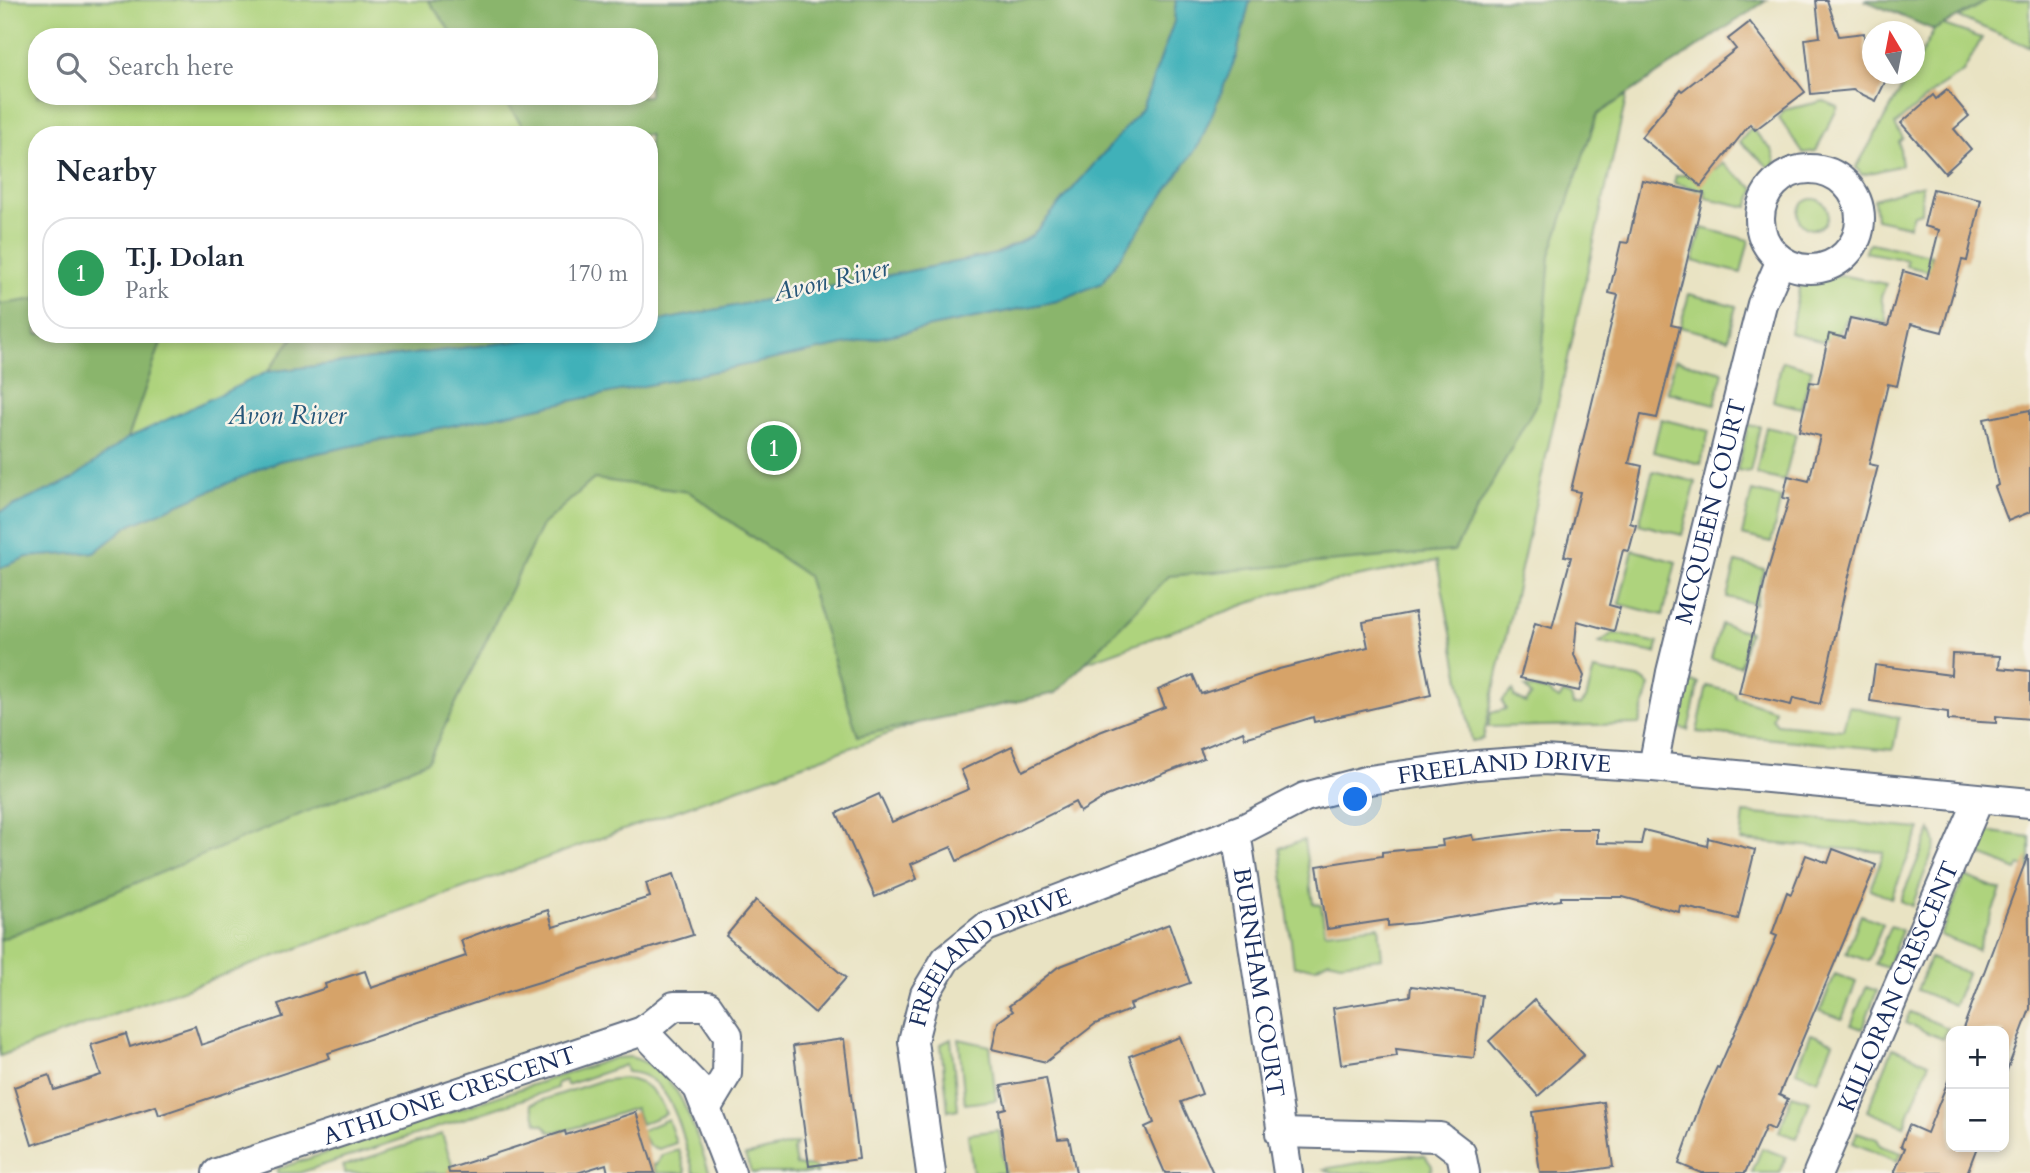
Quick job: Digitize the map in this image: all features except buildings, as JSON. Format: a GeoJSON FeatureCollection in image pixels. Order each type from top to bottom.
{"type":"FeatureCollection","features":[{"type":"Feature","properties":{"kind":"street","name":"MCQUEEN COURT"},"geometry":{"type":"LineString","coordinates":[[1653,767],[1671,672],[1762,304],[1781,260]]}},
{"type":"Feature","properties":{"kind":"street","name":"FREELAND DRIVE"},"geometry":{"type":"LineString","coordinates":[[931,1173],[913,1041],[925,994],[946,959],[986,927],[1236,832],[1305,797],[1369,780],[1516,761],[1653,767],[2030,803]]}},
{"type":"Feature","properties":{"kind":"street","name":"KILLORAN CRESCENT"},"geometry":{"type":"LineString","coordinates":[[1818,1173],[1979,799]]}},
{"type":"Feature","properties":{"kind":"street","name":"BURNHAM COURT"},"geometry":{"type":"LineString","coordinates":[[1236,832],[1288,1173]]}},
{"type":"Feature","properties":{"kind":"street","name":"ATHLONE CRESCENT"},"geometry":{"type":"LineString","coordinates":[[217,1173],[643,1031],[674,1006],[708,1006],[728,1035],[727,1074],[706,1109]]}},
{"type":"Feature","properties":{"kind":"street"},"geometry":{"type":"LineString","coordinates":[[643,1031],[698,1088],[732,1173]]}},
{"type":"Feature","properties":{"kind":"street","name":"BURNHAM COURT"},"geometry":{"type":"LineString","coordinates":[[1280,1133],[1440,1137],[1461,1153],[1465,1173]]}},
{"type":"Feature","properties":{"kind":"green space"},"geometry":{"type":"Polygon","coordinates":[[[0,0],[1648,0],[1483,739],[1472,741],[1437,561],[1277,593],[0,1056],[0,0]]]}},
{"type":"Feature","properties":{"kind":"green space"},"geometry":{"type":"Polygon","coordinates":[[[428,0],[1176,0],[1174,22],[1142,109],[1032,236],[995,254],[658,321],[658,126],[521,126],[508,105],[658,105],[658,28],[448,28],[428,0]]]}},
{"type":"Feature","properties":{"kind":"green space"},"geometry":{"type":"Polygon","coordinates":[[[1250,0],[1767,0],[1597,115],[1550,255],[1539,399],[1454,551],[1169,576],[1056,693],[858,736],[807,576],[689,492],[594,479],[542,525],[428,761],[0,940],[0,568],[27,557],[95,552],[128,526],[279,461],[1057,301],[1102,283],[1236,57],[1250,0]]]}},
{"type":"Feature","properties":{"kind":"green space"},"geometry":{"type":"Polygon","coordinates":[[[1864,0],[1989,0],[1934,30],[1925,26],[1925,21],[1913,21],[1864,0]]]}},
{"type":"Feature","properties":{"kind":"green space"},"geometry":{"type":"Polygon","coordinates":[[[1917,0],[2030,0],[2030,47],[1917,0]]]}},
{"type":"Feature","properties":{"kind":"green space"},"geometry":{"type":"Polygon","coordinates":[[[1938,23],[1982,38],[1963,72],[1938,88],[1895,125],[1903,138],[1899,142],[1902,165],[1862,175],[1856,168],[1904,84],[1925,84],[1925,47],[1938,23]]]}},
{"type":"Feature","properties":{"kind":"green space"},"geometry":{"type":"Polygon","coordinates":[[[1824,101],[1838,107],[1816,151],[1803,153],[1779,118],[1784,110],[1824,101]]]}},
{"type":"Feature","properties":{"kind":"green space"},"geometry":{"type":"Polygon","coordinates":[[[1751,128],[1772,150],[1776,163],[1770,168],[1740,142],[1751,128]]]}},
{"type":"Feature","properties":{"kind":"green space"},"geometry":{"type":"Polygon","coordinates":[[[1697,162],[1716,169],[1722,163],[1755,189],[1748,207],[1706,198],[1705,191],[1674,183],[1676,175],[1685,175],[1697,162]]]}},
{"type":"Feature","properties":{"kind":"green space"},"geometry":{"type":"Polygon","coordinates":[[[1922,185],[1921,212],[1913,214],[1909,226],[1876,219],[1874,199],[1922,185]]]}},
{"type":"Feature","properties":{"kind":"green space"},"geometry":{"type":"Polygon","coordinates":[[[1813,199],[1824,203],[1828,214],[1824,225],[1813,229],[1802,225],[1798,214],[1802,203],[1813,199]]]}},
{"type":"Feature","properties":{"kind":"green space"},"geometry":{"type":"Polygon","coordinates":[[[1702,228],[1749,240],[1741,273],[1693,261],[1702,228]]]}},
{"type":"Feature","properties":{"kind":"green space"},"geometry":{"type":"Polygon","coordinates":[[[1870,243],[1931,255],[1932,272],[1906,266],[1907,260],[1865,252],[1870,243]]]}},
{"type":"Feature","properties":{"kind":"green space"},"geometry":{"type":"Polygon","coordinates":[[[1840,275],[1886,284],[1881,297],[1887,323],[1849,315],[1839,333],[1823,342],[1790,333],[1800,284],[1840,275]]]}},
{"type":"Feature","properties":{"kind":"green space"},"geometry":{"type":"Polygon","coordinates":[[[1689,294],[1736,306],[1728,339],[1680,327],[1689,294]]]}},
{"type":"Feature","properties":{"kind":"green space"},"geometry":{"type":"Polygon","coordinates":[[[28,300],[28,343],[161,343],[128,438],[71,480],[0,512],[0,304],[28,300]]]}},
{"type":"Feature","properties":{"kind":"green space"},"geometry":{"type":"Polygon","coordinates":[[[289,343],[502,343],[267,372],[289,343]]]}},
{"type":"Feature","properties":{"kind":"green space"},"geometry":{"type":"Polygon","coordinates":[[[1675,360],[1723,372],[1715,404],[1667,392],[1675,360]]]}},
{"type":"Feature","properties":{"kind":"green space"},"geometry":{"type":"Polygon","coordinates":[[[1782,361],[1812,369],[1801,408],[1773,401],[1782,361]]]}},
{"type":"Feature","properties":{"kind":"green space"},"geometry":{"type":"Polygon","coordinates":[[[1661,419],[1709,431],[1701,464],[1653,452],[1661,419]]]}},
{"type":"Feature","properties":{"kind":"green space"},"geometry":{"type":"Polygon","coordinates":[[[1748,426],[1760,426],[1750,472],[1737,470],[1748,426]]]}},
{"type":"Feature","properties":{"kind":"green space"},"geometry":{"type":"Polygon","coordinates":[[[1766,427],[1796,434],[1784,481],[1756,474],[1766,427]]]}},
{"type":"Feature","properties":{"kind":"green space"},"geometry":{"type":"Polygon","coordinates":[[[1653,471],[1696,482],[1682,535],[1639,524],[1653,471]]]}},
{"type":"Feature","properties":{"kind":"green space"},"geometry":{"type":"Polygon","coordinates":[[[1752,491],[1781,498],[1771,542],[1742,535],[1752,491]]]}},
{"type":"Feature","properties":{"kind":"green space"},"geometry":{"type":"Polygon","coordinates":[[[1633,550],[1676,562],[1663,615],[1619,604],[1633,550]]]}},
{"type":"Feature","properties":{"kind":"green space"},"geometry":{"type":"Polygon","coordinates":[[[1736,562],[1764,569],[1755,604],[1727,597],[1736,562]]]}},
{"type":"Feature","properties":{"kind":"green space"},"geometry":{"type":"Polygon","coordinates":[[[1721,624],[1749,632],[1740,666],[1711,659],[1721,624]]]}},
{"type":"Feature","properties":{"kind":"green space"},"geometry":{"type":"Polygon","coordinates":[[[1613,633],[1658,643],[1656,653],[1599,643],[1613,633]]]}},
{"type":"Feature","properties":{"kind":"green space"},"geometry":{"type":"Polygon","coordinates":[[[1594,670],[1642,679],[1650,685],[1639,724],[1488,727],[1491,713],[1506,709],[1502,701],[1513,690],[1514,697],[1526,703],[1531,696],[1525,687],[1547,691],[1559,699],[1564,693],[1571,697],[1573,705],[1581,705],[1586,699],[1594,670]]]}},
{"type":"Feature","properties":{"kind":"green space"},"geometry":{"type":"Polygon","coordinates":[[[1687,681],[1699,683],[1688,730],[1680,728],[1678,722],[1687,681]]]}},
{"type":"Feature","properties":{"kind":"green space"},"geometry":{"type":"Polygon","coordinates":[[[1707,686],[1735,693],[1735,697],[1775,710],[1772,718],[1777,724],[1843,730],[1849,706],[1899,718],[1893,750],[1697,732],[1707,686]]]}},
{"type":"Feature","properties":{"kind":"green space"},"geometry":{"type":"Polygon","coordinates":[[[1744,813],[1920,829],[1891,898],[1870,889],[1884,852],[1741,841],[1744,813]]]}},
{"type":"Feature","properties":{"kind":"green space"},"geometry":{"type":"Polygon","coordinates":[[[1931,830],[1936,843],[1912,906],[1900,901],[1931,830]]]}},
{"type":"Feature","properties":{"kind":"green space"},"geometry":{"type":"Polygon","coordinates":[[[1983,831],[2030,837],[2030,869],[2020,865],[2017,870],[1976,853],[1983,831]]]}},
{"type":"Feature","properties":{"kind":"green space"},"geometry":{"type":"Polygon","coordinates":[[[1304,840],[1313,903],[1321,905],[1325,932],[1379,926],[1382,958],[1340,963],[1329,960],[1316,967],[1294,967],[1280,848],[1304,840]]]}},
{"type":"Feature","properties":{"kind":"green space"},"geometry":{"type":"Polygon","coordinates":[[[1965,876],[2001,890],[1977,950],[1940,935],[1965,876]]]}},
{"type":"Feature","properties":{"kind":"green space"},"geometry":{"type":"Polygon","coordinates":[[[1861,915],[1883,923],[1868,961],[1846,953],[1861,915]]]}},
{"type":"Feature","properties":{"kind":"green space"},"geometry":{"type":"Polygon","coordinates":[[[1890,926],[1902,930],[1887,968],[1875,964],[1890,926]]]}},
{"type":"Feature","properties":{"kind":"green space"},"geometry":{"type":"Polygon","coordinates":[[[1930,958],[1967,973],[1954,1005],[1917,990],[1930,958]]]}},
{"type":"Feature","properties":{"kind":"green space"},"geometry":{"type":"Polygon","coordinates":[[[1835,974],[1856,982],[1842,1019],[1820,1011],[1835,974]]]}},
{"type":"Feature","properties":{"kind":"green space"},"geometry":{"type":"Polygon","coordinates":[[[1866,987],[1877,991],[1862,1029],[1851,1025],[1866,987]]]}},
{"type":"Feature","properties":{"kind":"green space"},"geometry":{"type":"Polygon","coordinates":[[[1910,1012],[1946,1027],[1946,1032],[1942,1039],[1905,1023],[1910,1012]]]}},
{"type":"Feature","properties":{"kind":"green space"},"geometry":{"type":"Polygon","coordinates":[[[1811,1034],[1833,1042],[1818,1080],[1796,1071],[1811,1034]]]}},
{"type":"Feature","properties":{"kind":"green space"},"geometry":{"type":"Polygon","coordinates":[[[951,1039],[958,1109],[948,1111],[941,1044],[951,1039]]]}},
{"type":"Feature","properties":{"kind":"green space"},"geometry":{"type":"Polygon","coordinates":[[[959,1039],[990,1046],[996,1100],[965,1104],[959,1039]]]}},
{"type":"Feature","properties":{"kind":"green space"},"geometry":{"type":"Polygon","coordinates":[[[1893,1048],[1929,1063],[1904,1126],[1867,1111],[1893,1048]]]}},
{"type":"Feature","properties":{"kind":"green space"},"geometry":{"type":"Polygon","coordinates":[[[630,1057],[648,1064],[662,1074],[674,1088],[691,1120],[710,1173],[694,1173],[680,1125],[666,1095],[656,1083],[643,1075],[627,1072],[625,1065],[567,1085],[565,1080],[557,1083],[557,1088],[299,1173],[277,1173],[277,1169],[614,1058],[630,1057]]]}},
{"type":"Feature","properties":{"kind":"green space"},"geometry":{"type":"Polygon","coordinates":[[[624,1078],[651,1090],[666,1114],[641,1124],[635,1108],[568,1130],[550,1132],[544,1125],[537,1123],[531,1104],[600,1081],[624,1078]]]}},
{"type":"Feature","properties":{"kind":"green space"},"geometry":{"type":"Polygon","coordinates":[[[1792,1095],[1810,1101],[1797,1138],[1779,1132],[1792,1095]]]}},
{"type":"Feature","properties":{"kind":"green space"},"geometry":{"type":"Polygon","coordinates":[[[668,1119],[676,1143],[659,1149],[649,1146],[640,1131],[668,1119]]]}},
{"type":"Feature","properties":{"kind":"green space"},"geometry":{"type":"Polygon","coordinates":[[[999,1130],[1005,1173],[973,1173],[968,1134],[999,1130]]]}},
{"type":"Feature","properties":{"kind":"green space"},"geometry":{"type":"Polygon","coordinates":[[[1857,1132],[1877,1139],[1881,1146],[1902,1153],[1897,1161],[1853,1143],[1857,1132]]]}},
{"type":"Feature","properties":{"kind":"green space"},"geometry":{"type":"Polygon","coordinates":[[[442,1134],[455,1173],[345,1173],[343,1166],[442,1134]]]}},
{"type":"Feature","properties":{"kind":"green space"},"geometry":{"type":"Polygon","coordinates":[[[797,1143],[793,1150],[796,1165],[815,1167],[817,1173],[752,1173],[745,1156],[797,1143]]]}},
{"type":"Feature","properties":{"kind":"green space"},"geometry":{"type":"Polygon","coordinates":[[[1762,1148],[1786,1157],[1780,1173],[1752,1173],[1762,1148]]]}},
{"type":"Feature","properties":{"kind":"green space"},"geometry":{"type":"Polygon","coordinates":[[[679,1150],[686,1173],[657,1173],[654,1165],[662,1155],[679,1150]]]}},
{"type":"Feature","properties":{"kind":"green space"},"geometry":{"type":"Polygon","coordinates":[[[1407,1155],[1425,1156],[1432,1166],[1430,1173],[1332,1173],[1324,1169],[1407,1155]]]}},
{"type":"Feature","properties":{"kind":"water","name":"Avon River"},"geometry":{"type":"Polygon","coordinates":[[[1176,0],[1250,0],[1236,57],[1200,143],[1102,283],[1057,301],[279,461],[128,526],[95,552],[27,557],[0,568],[0,512],[71,480],[128,438],[267,372],[502,343],[658,343],[658,321],[996,254],[1032,236],[1142,109],[1174,22],[1176,0]]]}},
{"type":"Feature","properties":{"kind":"place","name":"T.J. Dolan"},"geometry":{"type":"Point","coordinates":[774,448]}}]}
